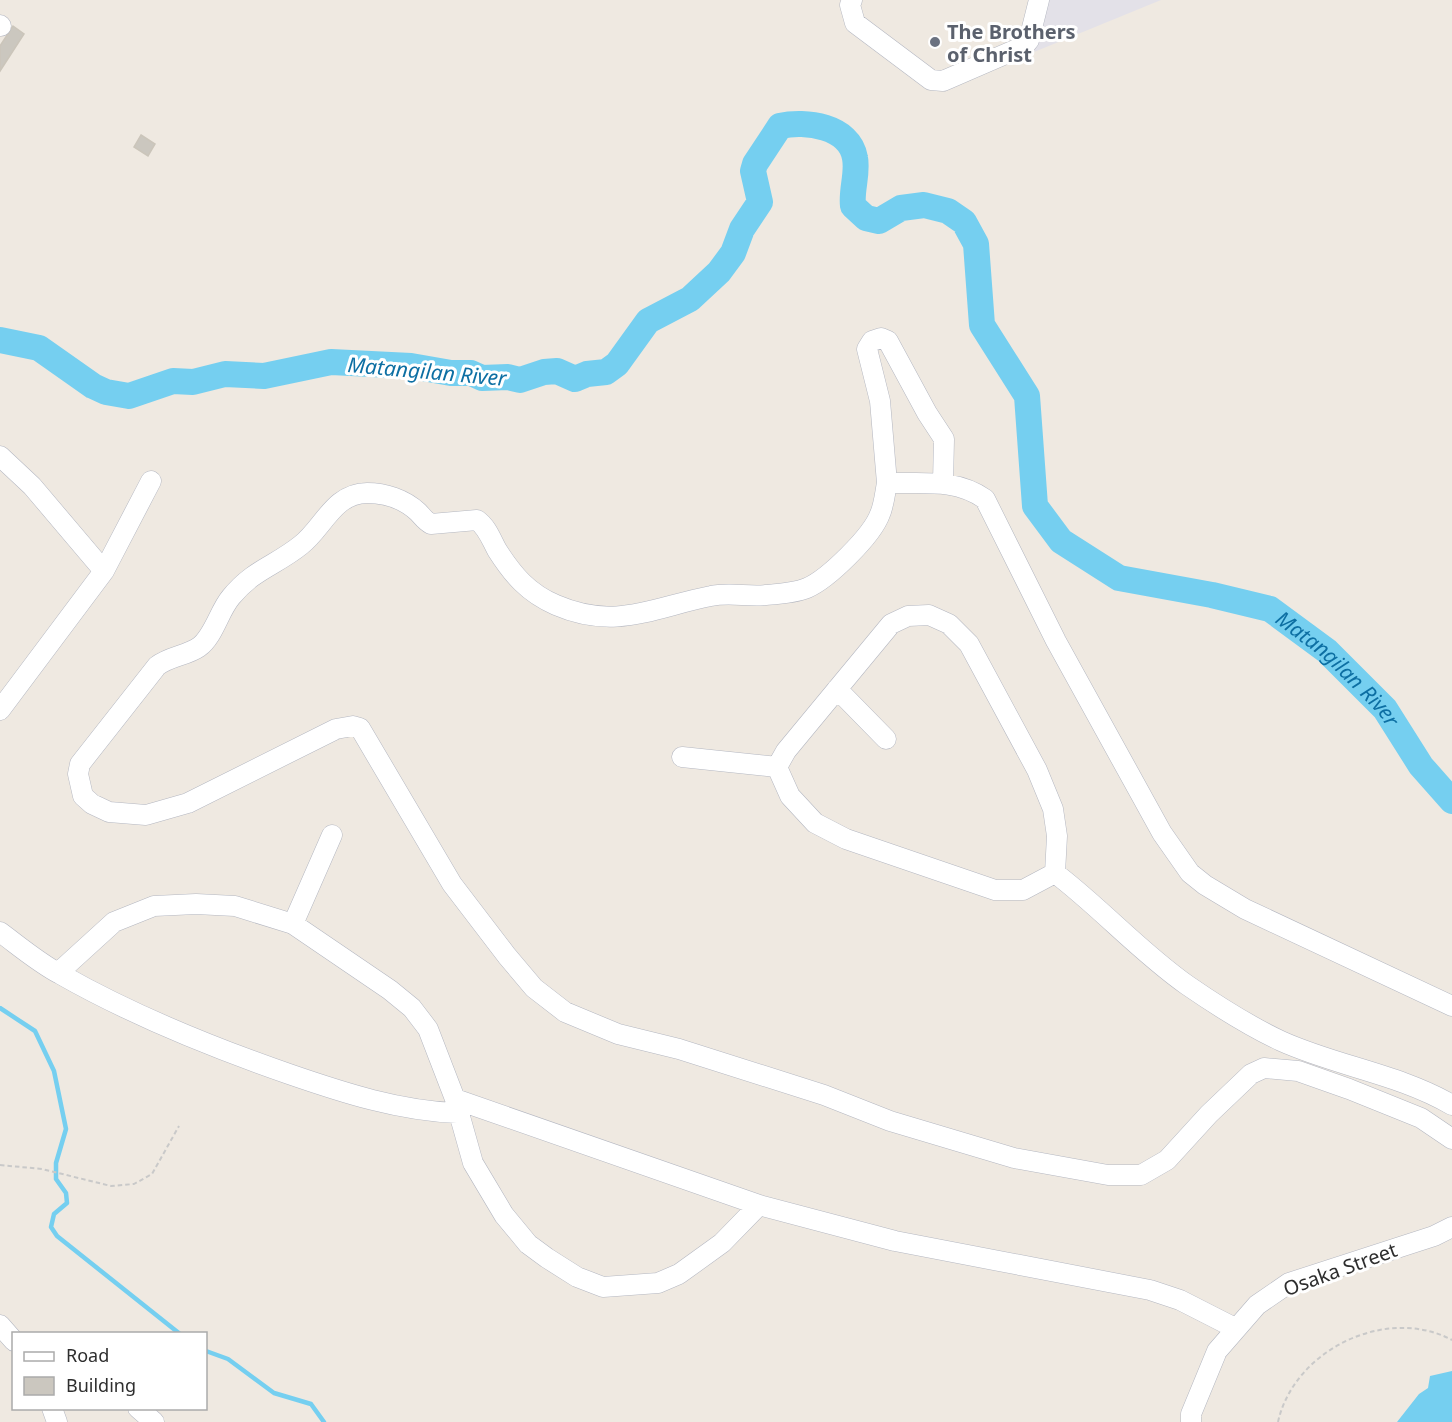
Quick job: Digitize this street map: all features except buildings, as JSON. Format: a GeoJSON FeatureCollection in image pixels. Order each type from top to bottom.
{"type":"FeatureCollection","features":[{"type":"Feature","properties":{"kind":"street"},"geometry":{"type":"LineString","coordinates":[[852,0],[850,5],[855,23],[931,80],[943,81],[1024,46],[1029,40],[1039,0]]}},
{"type":"Feature","properties":{"kind":"street"},"geometry":{"type":"LineString","coordinates":[[944,483],[944,439],[927,413],[892,347],[881,338],[872,341],[867,349],[880,401],[887,483],[880,514],[874,526],[856,547],[806,589],[765,596],[714,595],[652,613],[596,616],[558,606],[527,589],[498,551],[485,527],[477,520],[431,525],[408,504],[398,499],[366,493],[356,495],[331,510],[300,546],[254,574],[244,583],[229,600],[200,646],[173,656],[157,666],[80,764],[78,774],[83,796],[92,804],[109,812],[146,815],[162,811],[227,786],[321,736],[353,726],[365,733],[452,884],[534,988],[565,1012],[618,1034],[680,1049],[824,1095],[890,1122],[1004,1155],[1108,1175],[1142,1175],[1167,1160],[1209,1114],[1251,1074],[1264,1068],[1298,1071],[1349,1089],[1420,1118],[1452,1139]]}},
{"type":"Feature","properties":{"kind":"street"},"geometry":{"type":"LineString","coordinates":[[0,456],[32,486],[104,571]]}},
{"type":"Feature","properties":{"kind":"street"},"geometry":{"type":"LineString","coordinates":[[0,710],[104,571],[151,481]]}},
{"type":"Feature","properties":{"kind":"street"},"geometry":{"type":"LineString","coordinates":[[887,483],[944,483],[962,486],[985,499],[1056,641],[1162,833],[1190,873],[1205,885],[1245,909],[1452,1005]]}},
{"type":"Feature","properties":{"kind":"street"},"geometry":{"type":"LineString","coordinates":[[777,767],[786,751],[891,624],[908,616],[929,615],[949,624],[969,644],[1037,770],[1053,809],[1057,837],[1055,873]]}},
{"type":"Feature","properties":{"kind":"street"},"geometry":{"type":"LineString","coordinates":[[837,689],[886,739]]}},
{"type":"Feature","properties":{"kind":"street"},"geometry":{"type":"LineString","coordinates":[[682,757],[777,767]]}},
{"type":"Feature","properties":{"kind":"street"},"geometry":{"type":"LineString","coordinates":[[777,767],[790,796],[815,823],[846,840],[995,890],[1023,890],[1055,873]]}},
{"type":"Feature","properties":{"kind":"street"},"geometry":{"type":"LineString","coordinates":[[293,924],[332,835]]}},
{"type":"Feature","properties":{"kind":"street"},"geometry":{"type":"LineString","coordinates":[[1055,873],[1085,896],[1186,985],[1248,1022],[1281,1041],[1400,1082],[1452,1105]]}},
{"type":"Feature","properties":{"kind":"street"},"geometry":{"type":"LineString","coordinates":[[58,973],[114,922],[154,906],[235,906],[293,924],[390,990],[412,1008],[428,1029],[456,1106],[473,1163],[504,1215],[537,1251],[577,1277],[603,1287],[658,1283],[680,1274],[722,1243],[759,1204]]}},
{"type":"Feature","properties":{"kind":"street"},"geometry":{"type":"LineString","coordinates":[[0,932],[58,973],[134,1012],[241,1057],[338,1091],[411,1109],[456,1106],[759,1204],[895,1241],[1150,1290],[1180,1300],[1235,1328]]}},
{"type":"Feature","properties":{"kind":"street","name":"Osaka Street"},"geometry":{"type":"LineString","coordinates":[[1191,1422],[1191,1414],[1217,1351],[1257,1305],[1289,1283],[1434,1236],[1452,1227]]}},
{"type":"Feature","properties":{"kind":"street"},"geometry":{"type":"LineString","coordinates":[[0,1326],[12,1339]]}},
{"type":"Feature","properties":{"kind":"street"},"geometry":{"type":"LineString","coordinates":[[140,1410],[154,1422]]}},
{"type":"Feature","properties":{"kind":"path"},"geometry":{"type":"LineString","coordinates":[[0,1165],[42,1169],[111,1186],[134,1184],[152,1174],[179,1126]]}},
{"type":"Feature","properties":{"kind":"path"},"geometry":{"type":"LineString","coordinates":[[1278,1422],[1290,1389],[1306,1371],[1329,1351],[1357,1336],[1390,1328],[1415,1328],[1436,1332],[1452,1340]]}},
{"type":"Feature","properties":{"kind":"shaded area"},"geometry":{"type":"Polygon","coordinates":[[[1047,0],[1161,0],[1034,52],[1047,0]]]}},
{"type":"Feature","properties":{"kind":"water"},"geometry":{"type":"Polygon","coordinates":[[[1452,1371],[1452,1422],[1397,1422],[1419,1394],[1428,1388],[1430,1376],[1452,1371]]]}},
{"type":"Feature","properties":{"kind":"waterway","name":"Matangilan River"},"geometry":{"type":"LineString","coordinates":[[0,340],[39,348],[93,386],[106,392],[129,396],[173,381],[193,382],[225,374],[264,376],[331,362],[411,366],[451,373],[471,373],[482,378],[508,377],[520,380],[544,372],[557,371],[575,379],[587,374],[606,372],[617,364],[648,321],[690,299],[719,272],[733,253],[742,229],[760,202],[753,171],[755,164],[780,126],[802,124],[825,128],[836,132],[851,147],[856,164],[853,206],[866,218],[879,221],[901,208],[924,205],[948,211],[964,222],[976,244],[982,325],[1027,396],[1035,506],[1061,541],[1119,578],[1212,595],[1270,609],[1327,651],[1385,709],[1421,766],[1452,801]]}},
{"type":"Feature","properties":{"kind":"waterway"},"geometry":{"type":"LineString","coordinates":[[0,1008],[35,1031],[54,1071],[66,1129],[56,1163],[56,1179],[66,1193],[67,1203],[54,1214],[51,1227],[57,1236],[177,1332]]}},
{"type":"Feature","properties":{"kind":"waterway"},"geometry":{"type":"LineString","coordinates":[[207,1351],[228,1359],[274,1393],[311,1404],[324,1422]]}},
{"type":"Feature","properties":{"kind":"place","name":"The Brothers of Christ"},"geometry":{"type":"Point","coordinates":[935,42]}}]}
